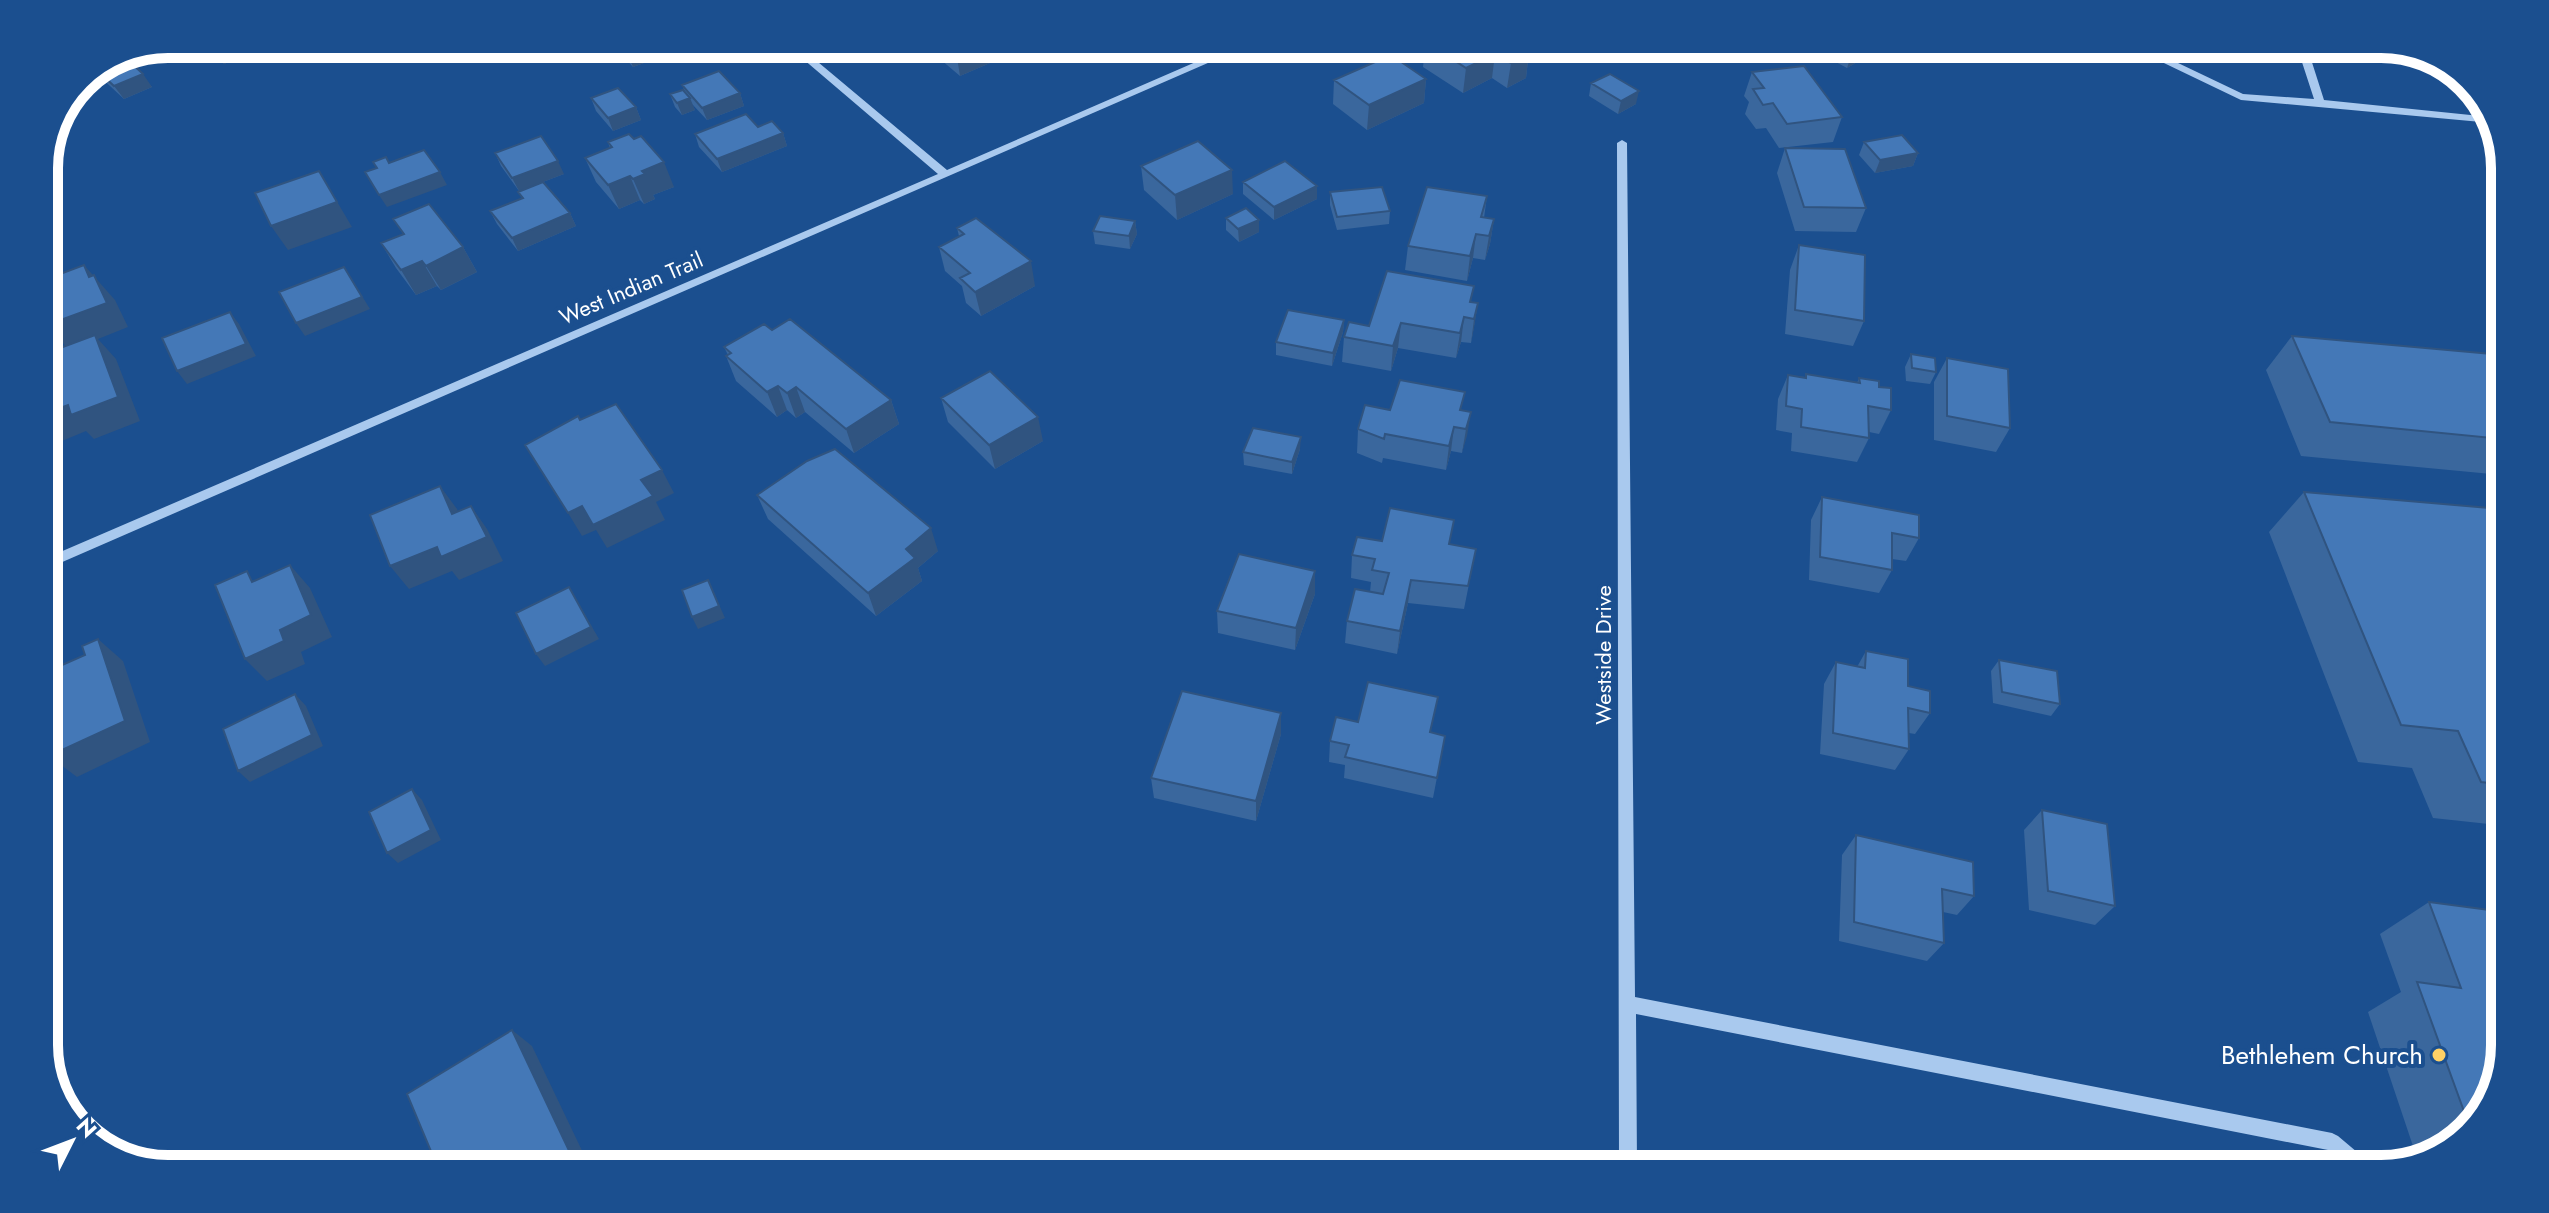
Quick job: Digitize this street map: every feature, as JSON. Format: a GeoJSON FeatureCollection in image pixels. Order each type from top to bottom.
{"type":"FeatureCollection","features":[{"type":"Feature","properties":{"kind":"street"},"geometry":{"type":"LineString","coordinates":[[807,58],[945,174]]}},
{"type":"Feature","properties":{"kind":"street","name":"West Indian Trail"},"geometry":{"type":"LineString","coordinates":[[58,559],[1214,58]]}},
{"type":"Feature","properties":{"kind":"street"},"geometry":{"type":"LineString","coordinates":[[2159,58],[2241,97],[2480,119]]}},
{"type":"Feature","properties":{"kind":"street"},"geometry":{"type":"LineString","coordinates":[[2306,58],[2320,103]]}},
{"type":"Feature","properties":{"kind":"street","name":"Westside Drive"},"geometry":{"type":"LineString","coordinates":[[1622,143],[1628,1155]]}},
{"type":"Feature","properties":{"kind":"street"},"geometry":{"type":"LineString","coordinates":[[1627,1004],[2332,1142],[2347,1155]]}},
{"type":"Feature","properties":{"kind":"building"},"geometry":{"type":"Polygon","coordinates":[[[1384,58],[1395,58],[1426,79],[1369,105],[1334,80],[1384,58]]]}},
{"type":"Feature","properties":{"kind":"building"},"geometry":{"type":"Polygon","coordinates":[[[1451,58],[1487,58],[1466,68],[1451,58]]]}},
{"type":"Feature","properties":{"kind":"building"},"geometry":{"type":"Polygon","coordinates":[[[1502,58],[1521,58],[1511,63],[1502,58]]]}},
{"type":"Feature","properties":{"kind":"building"},"geometry":{"type":"Polygon","coordinates":[[[132,64],[143,74],[114,86],[105,78],[126,66],[132,64]]]}},
{"type":"Feature","properties":{"kind":"building"},"geometry":{"type":"Polygon","coordinates":[[[1804,66],[1842,117],[1787,124],[1773,103],[1763,105],[1753,89],[1764,88],[1752,72],[1804,66]]]}},
{"type":"Feature","properties":{"kind":"building"},"geometry":{"type":"Polygon","coordinates":[[[719,71],[740,93],[702,108],[682,85],[719,71]]]}},
{"type":"Feature","properties":{"kind":"building"},"geometry":{"type":"Polygon","coordinates":[[[1610,74],[1639,91],[1621,101],[1591,83],[1610,74]]]}},
{"type":"Feature","properties":{"kind":"building"},"geometry":{"type":"Polygon","coordinates":[[[618,88],[636,107],[608,118],[591,98],[618,88]]]}},
{"type":"Feature","properties":{"kind":"building"},"geometry":{"type":"Polygon","coordinates":[[[683,90],[690,98],[677,103],[670,94],[683,90]]]}},
{"type":"Feature","properties":{"kind":"building"},"geometry":{"type":"Polygon","coordinates":[[[746,114],[758,127],[772,121],[783,133],[717,159],[695,134],[746,114]]]}},
{"type":"Feature","properties":{"kind":"building"},"geometry":{"type":"Polygon","coordinates":[[[629,134],[634,139],[641,136],[664,162],[642,171],[645,174],[633,179],[630,176],[608,185],[585,158],[612,147],[608,142],[629,134]]]}},
{"type":"Feature","properties":{"kind":"building"},"geometry":{"type":"Polygon","coordinates":[[[1902,135],[1918,153],[1880,160],[1864,142],[1902,135]]]}},
{"type":"Feature","properties":{"kind":"building"},"geometry":{"type":"Polygon","coordinates":[[[541,136],[558,161],[512,178],[495,153],[541,136]]]}},
{"type":"Feature","properties":{"kind":"building"},"geometry":{"type":"Polygon","coordinates":[[[1198,141],[1232,170],[1175,195],[1141,166],[1198,141]]]}},
{"type":"Feature","properties":{"kind":"building"},"geometry":{"type":"Polygon","coordinates":[[[1785,148],[1845,149],[1866,208],[1804,207],[1785,148]]]}},
{"type":"Feature","properties":{"kind":"building"},"geometry":{"type":"Polygon","coordinates":[[[424,150],[440,172],[379,195],[365,172],[377,168],[373,162],[386,157],[389,163],[424,150]]]}},
{"type":"Feature","properties":{"kind":"building"},"geometry":{"type":"Polygon","coordinates":[[[1285,161],[1317,186],[1274,207],[1243,182],[1285,161]]]}},
{"type":"Feature","properties":{"kind":"building"},"geometry":{"type":"Polygon","coordinates":[[[319,171],[337,202],[271,226],[255,193],[319,171]]]}},
{"type":"Feature","properties":{"kind":"building"},"geometry":{"type":"Polygon","coordinates":[[[543,182],[570,213],[512,238],[490,211],[523,198],[518,192],[543,182]]]}},
{"type":"Feature","properties":{"kind":"building"},"geometry":{"type":"Polygon","coordinates":[[[1382,187],[1390,211],[1337,217],[1330,192],[1382,187]]]}},
{"type":"Feature","properties":{"kind":"building"},"geometry":{"type":"Polygon","coordinates":[[[1427,187],[1487,196],[1481,217],[1494,219],[1489,236],[1476,234],[1470,256],[1408,246],[1427,187]]]}},
{"type":"Feature","properties":{"kind":"building"},"geometry":{"type":"Polygon","coordinates":[[[429,204],[463,247],[426,266],[422,261],[401,270],[381,243],[404,234],[393,219],[429,204]]]}},
{"type":"Feature","properties":{"kind":"building"},"geometry":{"type":"Polygon","coordinates":[[[1246,208],[1259,220],[1238,229],[1226,218],[1246,208]]]}},
{"type":"Feature","properties":{"kind":"building"},"geometry":{"type":"Polygon","coordinates":[[[1100,216],[1135,221],[1129,236],[1093,231],[1100,216]]]}},
{"type":"Feature","properties":{"kind":"building"},"geometry":{"type":"Polygon","coordinates":[[[976,218],[1031,261],[975,292],[960,278],[970,273],[939,247],[964,234],[957,228],[976,218]]]}},
{"type":"Feature","properties":{"kind":"building"},"geometry":{"type":"Polygon","coordinates":[[[1799,245],[1865,255],[1864,321],[1795,310],[1799,245]]]}},
{"type":"Feature","properties":{"kind":"building"},"geometry":{"type":"Polygon","coordinates":[[[84,265],[89,277],[94,275],[107,303],[58,321],[58,275],[84,265]]]}},
{"type":"Feature","properties":{"kind":"building"},"geometry":{"type":"Polygon","coordinates":[[[344,267],[362,297],[296,323],[279,292],[344,267]]]}},
{"type":"Feature","properties":{"kind":"building"},"geometry":{"type":"Polygon","coordinates":[[[1387,271],[1474,286],[1470,302],[1478,303],[1474,319],[1464,317],[1460,333],[1401,323],[1393,346],[1344,337],[1349,322],[1369,326],[1387,271]]]}},
{"type":"Feature","properties":{"kind":"building"},"geometry":{"type":"Polygon","coordinates":[[[1288,310],[1344,320],[1333,353],[1276,342],[1288,310]]]}},
{"type":"Feature","properties":{"kind":"building"},"geometry":{"type":"Polygon","coordinates":[[[230,312],[246,344],[177,371],[162,338],[230,312]]]}},
{"type":"Feature","properties":{"kind":"building"},"geometry":{"type":"Polygon","coordinates":[[[790,319],[891,400],[846,429],[796,387],[787,393],[778,386],[767,392],[726,356],[731,353],[724,347],[764,324],[772,330],[790,319]]]}},
{"type":"Feature","properties":{"kind":"building"},"geometry":{"type":"Polygon","coordinates":[[[95,335],[118,397],[71,415],[68,405],[58,409],[58,349],[95,335]]]}},
{"type":"Feature","properties":{"kind":"building"},"geometry":{"type":"Polygon","coordinates":[[[2292,336],[2491,354],[2491,438],[2330,422],[2292,336]]]}},
{"type":"Feature","properties":{"kind":"building"},"geometry":{"type":"Polygon","coordinates":[[[1911,354],[1935,358],[1936,372],[1912,368],[1911,354]]]}},
{"type":"Feature","properties":{"kind":"building"},"geometry":{"type":"Polygon","coordinates":[[[1947,358],[2008,369],[2010,428],[1947,416],[1947,358]]]}},
{"type":"Feature","properties":{"kind":"building"},"geometry":{"type":"Polygon","coordinates":[[[990,371],[1038,417],[989,445],[941,398],[990,371]]]}},
{"type":"Feature","properties":{"kind":"building"},"geometry":{"type":"Polygon","coordinates":[[[1806,374],[1860,383],[1859,378],[1879,381],[1879,387],[1891,388],[1891,410],[1868,406],[1869,438],[1801,427],[1802,409],[1786,406],[1788,375],[1806,378],[1806,374]]]}},
{"type":"Feature","properties":{"kind":"building"},"geometry":{"type":"Polygon","coordinates":[[[1400,380],[1465,392],[1460,410],[1471,412],[1466,429],[1454,427],[1449,446],[1385,434],[1384,439],[1358,429],[1365,405],[1390,410],[1400,380]]]}},
{"type":"Feature","properties":{"kind":"building"},"geometry":{"type":"Polygon","coordinates":[[[616,404],[662,470],[641,480],[653,496],[593,525],[582,506],[568,513],[525,445],[578,416],[580,420],[616,404]]]}},
{"type":"Feature","properties":{"kind":"building"},"geometry":{"type":"Polygon","coordinates":[[[1253,428],[1301,437],[1292,462],[1243,452],[1253,428]]]}},
{"type":"Feature","properties":{"kind":"building"},"geometry":{"type":"Polygon","coordinates":[[[835,449],[931,528],[906,549],[915,558],[868,593],[757,495],[807,461],[835,449]]]}},
{"type":"Feature","properties":{"kind":"building"},"geometry":{"type":"Polygon","coordinates":[[[440,486],[452,514],[471,506],[487,537],[441,557],[437,547],[390,566],[370,515],[440,486]]]}},
{"type":"Feature","properties":{"kind":"building"},"geometry":{"type":"Polygon","coordinates":[[[2304,492],[2491,508],[2491,783],[2481,782],[2458,731],[2401,725],[2304,492]]]}},
{"type":"Feature","properties":{"kind":"building"},"geometry":{"type":"Polygon","coordinates":[[[1822,497],[1919,515],[1919,538],[1892,533],[1892,570],[1820,557],[1822,497]]]}},
{"type":"Feature","properties":{"kind":"building"},"geometry":{"type":"Polygon","coordinates":[[[1390,508],[1454,520],[1449,544],[1476,549],[1468,586],[1411,580],[1400,631],[1347,621],[1355,589],[1383,594],[1389,573],[1372,570],[1375,559],[1352,555],[1357,537],[1382,541],[1390,508]]]}},
{"type":"Feature","properties":{"kind":"building"},"geometry":{"type":"Polygon","coordinates":[[[1239,554],[1315,571],[1296,628],[1217,611],[1239,554]]]}},
{"type":"Feature","properties":{"kind":"building"},"geometry":{"type":"Polygon","coordinates":[[[290,565],[311,615],[280,630],[284,641],[245,659],[215,585],[247,571],[252,582],[290,565]]]}},
{"type":"Feature","properties":{"kind":"building"},"geometry":{"type":"Polygon","coordinates":[[[708,580],[719,606],[692,617],[682,590],[708,580]]]}},
{"type":"Feature","properties":{"kind":"building"},"geometry":{"type":"Polygon","coordinates":[[[569,587],[591,627],[536,654],[516,613],[569,587]]]}},
{"type":"Feature","properties":{"kind":"building"},"geometry":{"type":"Polygon","coordinates":[[[98,639],[125,721],[58,752],[58,667],[85,655],[82,646],[98,639]]]}},
{"type":"Feature","properties":{"kind":"building"},"geometry":{"type":"Polygon","coordinates":[[[1866,651],[1908,659],[1908,686],[1930,691],[1930,713],[1908,708],[1909,749],[1833,733],[1836,662],[1865,668],[1866,651]]]}},
{"type":"Feature","properties":{"kind":"building"},"geometry":{"type":"Polygon","coordinates":[[[1999,660],[2057,671],[2060,704],[2002,692],[1999,660]]]}},
{"type":"Feature","properties":{"kind":"building"},"geometry":{"type":"Polygon","coordinates":[[[1368,682],[1438,697],[1430,732],[1445,736],[1437,778],[1345,757],[1349,745],[1330,741],[1336,717],[1358,722],[1368,682]]]}},
{"type":"Feature","properties":{"kind":"building"},"geometry":{"type":"Polygon","coordinates":[[[1182,691],[1281,713],[1256,801],[1151,778],[1182,691]]]}},
{"type":"Feature","properties":{"kind":"building"},"geometry":{"type":"Polygon","coordinates":[[[295,694],[312,735],[238,771],[223,729],[295,694]]]}},
{"type":"Feature","properties":{"kind":"building"},"geometry":{"type":"Polygon","coordinates":[[[412,789],[431,830],[387,853],[369,812],[412,789]]]}},
{"type":"Feature","properties":{"kind":"building"},"geometry":{"type":"Polygon","coordinates":[[[2042,810],[2107,824],[2115,906],[2048,891],[2042,810]]]}},
{"type":"Feature","properties":{"kind":"building"},"geometry":{"type":"Polygon","coordinates":[[[1856,835],[1973,862],[1974,896],[1942,889],[1944,943],[1854,922],[1856,835]]]}},
{"type":"Feature","properties":{"kind":"building"},"geometry":{"type":"Polygon","coordinates":[[[2429,902],[2491,910],[2489,1067],[2483,1087],[2465,1115],[2417,982],[2461,988],[2429,902]]]}},
{"type":"Feature","properties":{"kind":"building"},"geometry":{"type":"Polygon","coordinates":[[[512,1030],[571,1155],[432,1155],[407,1094],[512,1030]]]}},
{"type":"Feature","properties":{"kind":"place","name":"Bethlehem Church"},"geometry":{"type":"Point","coordinates":[2439,1055]}}]}
